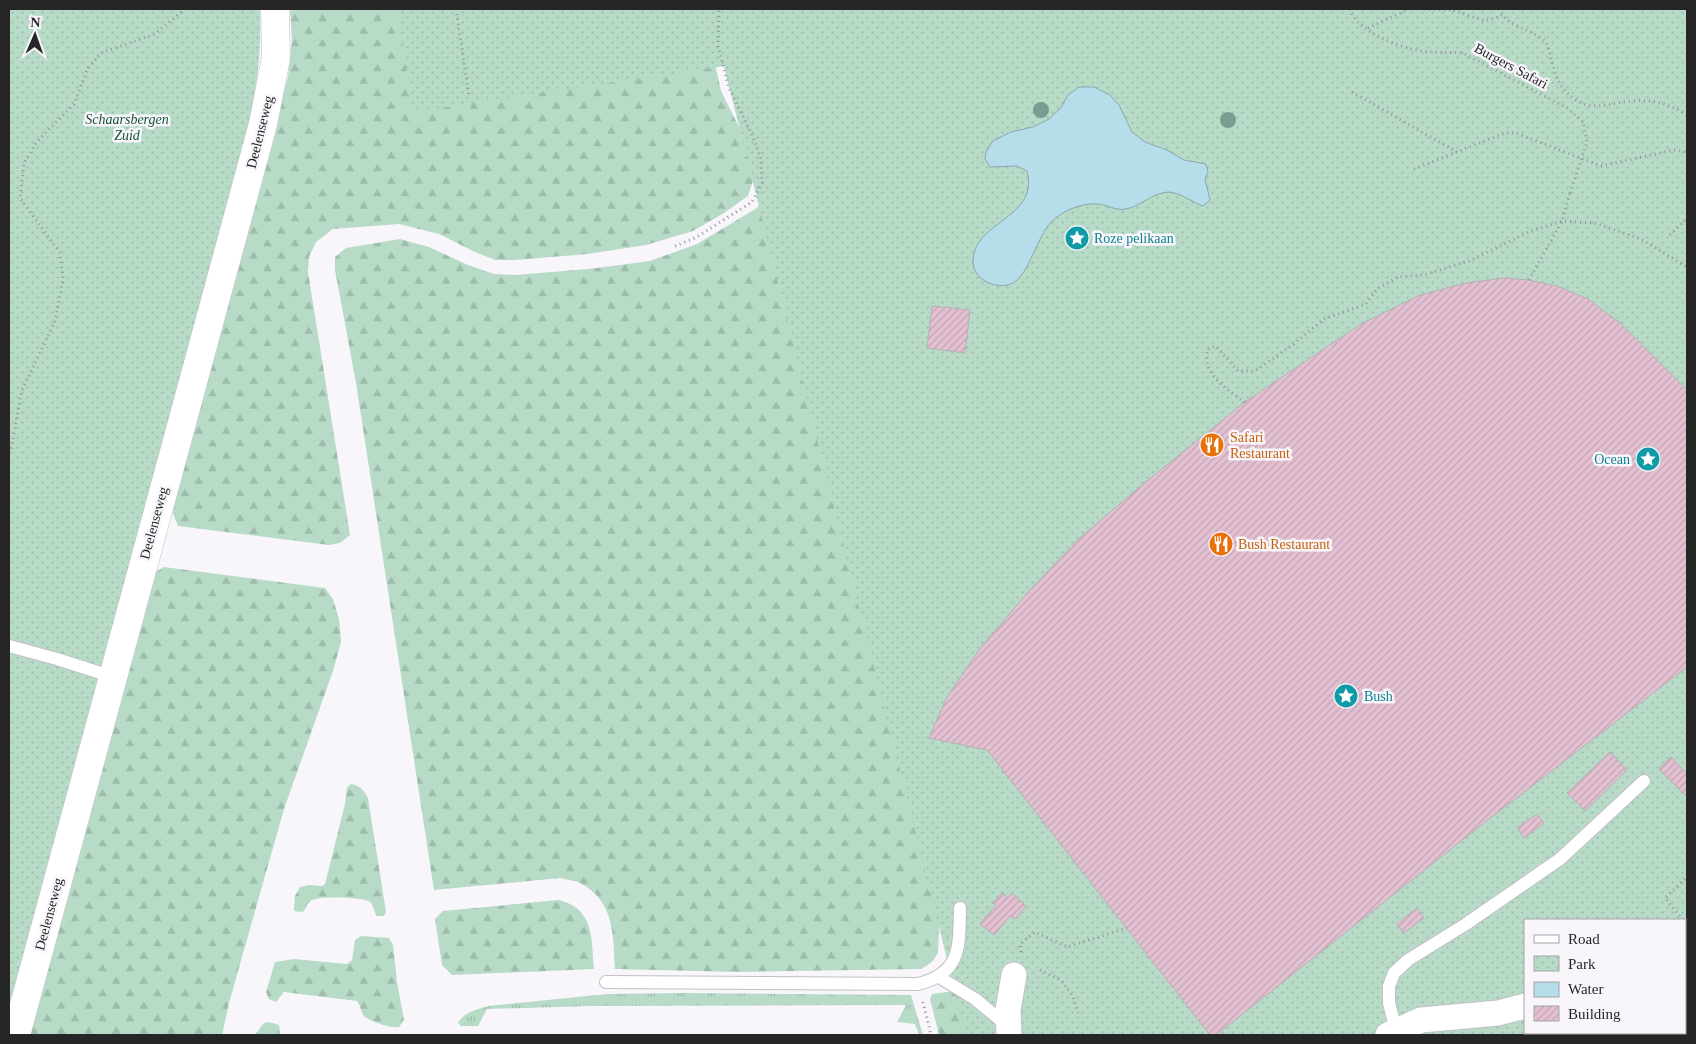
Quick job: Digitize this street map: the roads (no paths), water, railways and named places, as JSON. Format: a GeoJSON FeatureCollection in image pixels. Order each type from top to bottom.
{"type":"FeatureCollection","features":[{"type":"Feature","properties":{"kind":"main road","name":"Deelenseweg"},"geometry":{"type":"LineString","coordinates":[[16,1035],[263,124],[276,58],[275,9]]}},
{"type":"Feature","properties":{"kind":"street"},"geometry":{"type":"LineString","coordinates":[[1009,1031],[1008,1010],[1018,968]]}},
{"type":"Feature","properties":{"kind":"street"},"geometry":{"type":"LineString","coordinates":[[1392,1033],[1421,1020],[1498,1013],[1524,1006]]}},
{"type":"Feature","properties":{"kind":"lane"},"geometry":{"type":"LineString","coordinates":[[9,646],[113,678]]}},
{"type":"Feature","properties":{"kind":"lane"},"geometry":{"type":"LineString","coordinates":[[1392,1033],[1389,986],[1394,973],[1408,960],[1466,924],[1560,859],[1644,781]]}},
{"type":"Feature","properties":{"kind":"lane"},"geometry":{"type":"LineString","coordinates":[[606,982],[918,984],[939,977],[951,966],[959,942],[960,908]]}},
{"type":"Feature","properties":{"kind":"lane"},"geometry":{"type":"LineString","coordinates":[[939,977],[975,998],[1009,1031]]}},
{"type":"Feature","properties":{"kind":"water"},"geometry":{"type":"Polygon","coordinates":[[[1079,87],[1094,87],[1110,95],[1119,105],[1132,132],[1145,142],[1167,150],[1184,160],[1206,164],[1208,172],[1205,179],[1210,200],[1203,206],[1181,195],[1168,192],[1126,209],[1096,204],[1072,208],[1051,222],[1019,278],[1013,283],[1000,286],[987,282],[977,274],[974,268],[973,262],[976,248],[983,237],[1024,200],[1028,187],[1027,171],[1017,166],[990,167],[985,159],[986,152],[993,141],[1011,132],[1033,127],[1049,119],[1061,108],[1068,95],[1079,87]]]}},
{"type":"Feature","properties":{"kind":"place","name":"Roze pelikaan"},"geometry":{"type":"Point","coordinates":[1077,238]}},
{"type":"Feature","properties":{"kind":"place","name":"Safari Restaurant"},"geometry":{"type":"Point","coordinates":[1212,445]}},
{"type":"Feature","properties":{"kind":"place","name":"Ocean"},"geometry":{"type":"Point","coordinates":[1648,459]}},
{"type":"Feature","properties":{"kind":"place","name":"Bush Restaurant"},"geometry":{"type":"Point","coordinates":[1221,544]}},
{"type":"Feature","properties":{"kind":"place","name":"Bush"},"geometry":{"type":"Point","coordinates":[1346,696]}},
{"type":"Feature","properties":{"kind":"park label","name":"Schaarsbergen Zuid"},"geometry":{"type":"Point","coordinates":[127,128]}}]}
